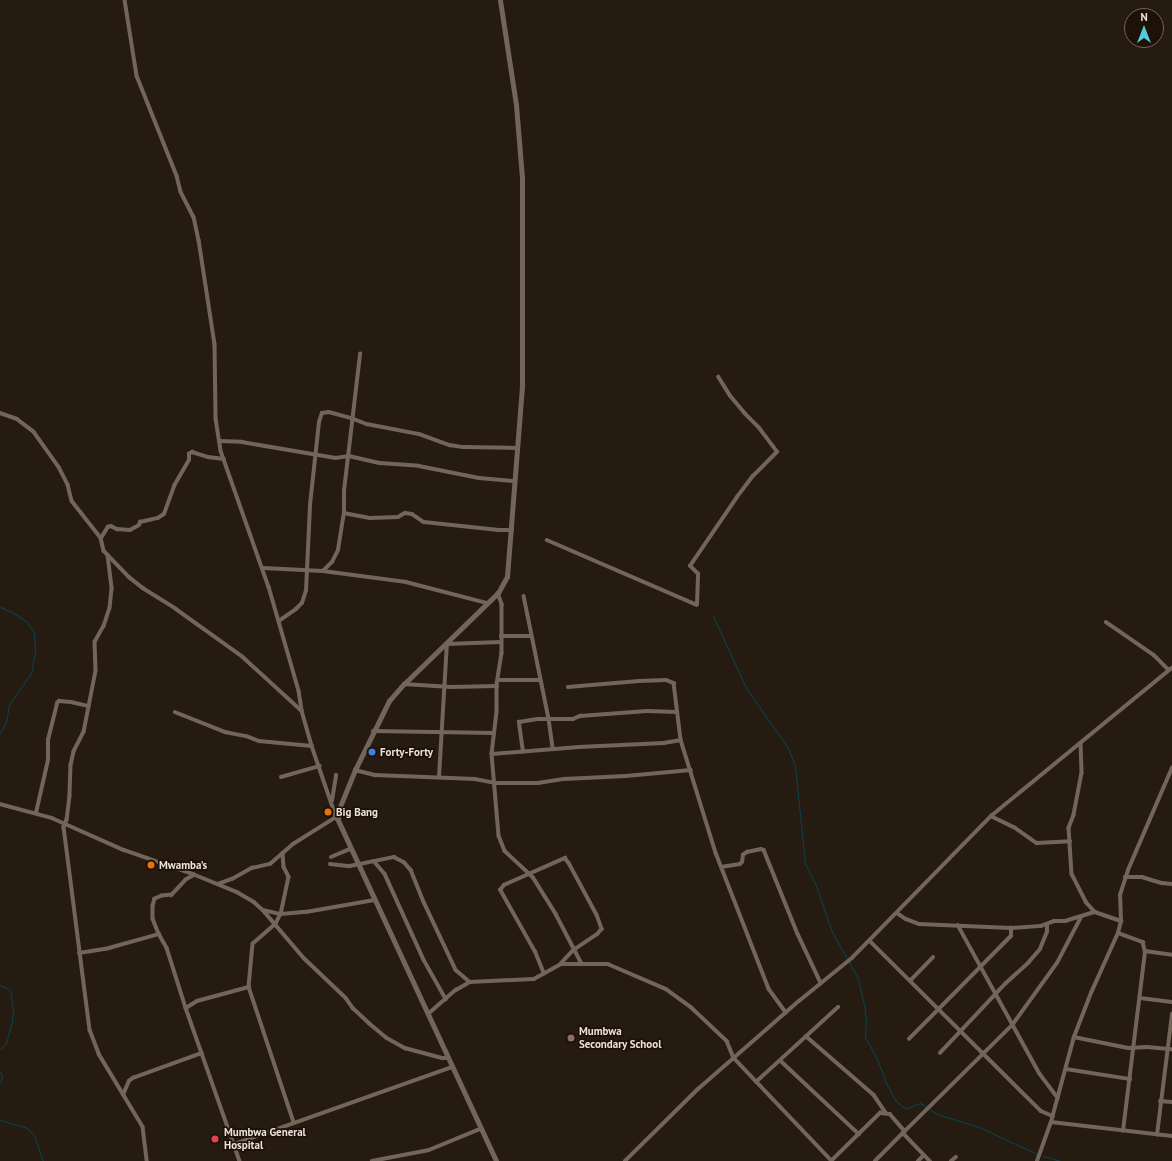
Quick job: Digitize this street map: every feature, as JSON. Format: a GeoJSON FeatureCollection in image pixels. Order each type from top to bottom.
{"type":"FeatureCollection","features":[{"type":"Feature","properties":{"kind":"street"},"geometry":{"type":"LineString","coordinates":[[125,0],[137,76],[177,176],[181,192],[194,217],[199,240],[215,344],[216,419],[219,442],[263,568],[299,690],[302,711],[312,746],[337,818],[350,849],[496,1161]]}},
{"type":"Feature","properties":{"kind":"street"},"geometry":{"type":"LineString","coordinates":[[218,884],[252,868],[270,864],[294,844],[337,818],[339,809],[355,770],[389,701],[404,684],[498,593],[507,577],[512,530],[522,385],[522,178],[516,106],[500,0]]}},
{"type":"Feature","properties":{"kind":"street"},"geometry":{"type":"LineString","coordinates":[[323,572],[332,562],[338,550],[344,513],[344,491],[360,354]]}},
{"type":"Feature","properties":{"kind":"street"},"geometry":{"type":"LineString","coordinates":[[547,540],[557,542],[563,547],[697,605],[698,574],[690,566],[753,476],[777,452],[759,428],[730,396],[718,377]]}},
{"type":"Feature","properties":{"kind":"street"},"geometry":{"type":"LineString","coordinates":[[279,621],[302,603],[306,591],[306,570],[316,455],[319,422],[322,413],[330,412],[367,424],[423,435],[436,442],[450,445],[463,447],[518,448]]}},
{"type":"Feature","properties":{"kind":"street"},"geometry":{"type":"LineString","coordinates":[[0,413],[17,419],[34,432],[59,467],[68,485],[72,501],[101,538],[103,549],[108,555],[143,588],[176,609],[243,657],[302,711]]}},
{"type":"Feature","properties":{"kind":"street"},"geometry":{"type":"LineString","coordinates":[[219,442],[242,442],[336,458],[349,456],[380,463],[419,466],[479,478],[515,481]]}},
{"type":"Feature","properties":{"kind":"street"},"geometry":{"type":"LineString","coordinates":[[101,538],[108,527],[111,526],[117,529],[130,530],[139,525],[140,522],[158,518],[164,514],[174,486],[189,460],[189,454],[192,452],[208,457],[224,459]]}},
{"type":"Feature","properties":{"kind":"street"},"geometry":{"type":"LineString","coordinates":[[344,513],[370,518],[398,517],[405,512],[412,514],[424,522],[512,530]]}},
{"type":"Feature","properties":{"kind":"street"},"geometry":{"type":"LineString","coordinates":[[108,555],[112,589],[110,608],[95,642],[96,671],[84,732],[74,752],[71,765],[70,796],[64,827],[86,1007],[94,1042],[98,1054],[143,1126],[147,1161]]}},
{"type":"Feature","properties":{"kind":"street"},"geometry":{"type":"LineString","coordinates":[[263,568],[306,570],[406,582],[425,588],[487,602]]}},
{"type":"Feature","properties":{"kind":"street"},"geometry":{"type":"LineString","coordinates":[[498,593],[502,604],[502,653],[497,686],[497,712],[492,754],[495,783],[496,822],[502,845],[512,859],[533,877],[556,914],[582,964]]}},
{"type":"Feature","properties":{"kind":"street"},"geometry":{"type":"LineString","coordinates":[[524,596],[549,719],[552,749]]}},
{"type":"Feature","properties":{"kind":"street"},"geometry":{"type":"LineString","coordinates":[[625,1161],[698,1089],[786,1012],[852,958],[991,816],[1171,669],[1154,655],[1106,622]]}},
{"type":"Feature","properties":{"kind":"street"},"geometry":{"type":"LineString","coordinates":[[502,636],[531,636]]}},
{"type":"Feature","properties":{"kind":"street"},"geometry":{"type":"LineString","coordinates":[[447,643],[501,642]]}},
{"type":"Feature","properties":{"kind":"street"},"geometry":{"type":"LineString","coordinates":[[439,777],[447,643]]}},
{"type":"Feature","properties":{"kind":"street"},"geometry":{"type":"LineString","coordinates":[[498,680],[540,680]]}},
{"type":"Feature","properties":{"kind":"street"},"geometry":{"type":"LineString","coordinates":[[568,687],[639,681],[672,681],[674,684],[676,712],[682,740],[721,867],[769,989],[786,1012]]}},
{"type":"Feature","properties":{"kind":"street"},"geometry":{"type":"LineString","coordinates":[[404,684],[497,686]]}},
{"type":"Feature","properties":{"kind":"street"},"geometry":{"type":"LineString","coordinates":[[36,813],[48,760],[48,740],[57,703],[59,701],[71,702],[89,706]]}},
{"type":"Feature","properties":{"kind":"street"},"geometry":{"type":"LineString","coordinates":[[523,752],[519,722],[549,719],[573,719],[580,716],[647,711],[676,712]]}},
{"type":"Feature","properties":{"kind":"street"},"geometry":{"type":"LineString","coordinates":[[175,712],[225,732],[246,736],[259,741],[312,746]]}},
{"type":"Feature","properties":{"kind":"street"},"geometry":{"type":"LineString","coordinates":[[374,730],[494,733]]}},
{"type":"Feature","properties":{"kind":"street"},"geometry":{"type":"LineString","coordinates":[[492,754],[664,743],[682,740]]}},
{"type":"Feature","properties":{"kind":"street"},"geometry":{"type":"LineString","coordinates":[[1081,743],[1082,773],[1074,815],[1070,823],[1073,878],[1087,904],[1095,912],[1121,921]]}},
{"type":"Feature","properties":{"kind":"street"},"geometry":{"type":"LineString","coordinates":[[281,777],[319,766]]}},
{"type":"Feature","properties":{"kind":"street"},"geometry":{"type":"LineString","coordinates":[[1037,1161],[1053,1116],[1074,1037],[1091,993],[1118,932],[1121,921],[1120,895],[1125,877],[1155,803],[1172,768]]}},
{"type":"Feature","properties":{"kind":"street"},"geometry":{"type":"LineString","coordinates":[[355,770],[375,775],[475,779],[495,783],[538,783],[564,779],[626,776],[691,770]]}},
{"type":"Feature","properties":{"kind":"street"},"geometry":{"type":"LineString","coordinates":[[332,802],[336,775]]}},
{"type":"Feature","properties":{"kind":"street"},"geometry":{"type":"LineString","coordinates":[[0,804],[36,813],[124,850],[218,884],[248,898],[263,910],[304,958],[346,998],[353,1008],[387,1038],[405,1048],[448,1058]]}},
{"type":"Feature","properties":{"kind":"street"},"geometry":{"type":"LineString","coordinates":[[991,816],[1014,827],[1037,843],[1070,841]]}},
{"type":"Feature","properties":{"kind":"street"},"geometry":{"type":"LineString","coordinates":[[331,856],[350,849]]}},
{"type":"Feature","properties":{"kind":"street"},"geometry":{"type":"LineString","coordinates":[[721,867],[740,864],[742,862],[742,855],[747,852],[764,850],[798,934],[821,983]]}},
{"type":"Feature","properties":{"kind":"street"},"geometry":{"type":"LineString","coordinates":[[283,853],[284,867],[289,877],[281,914],[276,924],[253,944],[249,987],[294,1122]]}},
{"type":"Feature","properties":{"kind":"street"},"geometry":{"type":"LineString","coordinates":[[330,864],[350,866],[394,858],[399,859],[411,870],[424,902],[456,970],[470,982]]}},
{"type":"Feature","properties":{"kind":"street"},"geometry":{"type":"LineString","coordinates":[[428,1014],[462,985],[470,982],[483,980],[527,980],[544,974],[561,964],[574,950],[598,934],[602,928],[567,859],[563,858],[504,885],[500,890],[535,952],[544,974]]}},
{"type":"Feature","properties":{"kind":"street"},"geometry":{"type":"LineString","coordinates":[[374,861],[385,874],[424,960],[446,999]]}},
{"type":"Feature","properties":{"kind":"street"},"geometry":{"type":"LineString","coordinates":[[195,875],[186,880],[172,895],[158,897],[154,902],[153,920],[167,948],[186,1008],[240,1161]]}},
{"type":"Feature","properties":{"kind":"street"},"geometry":{"type":"LineString","coordinates":[[1125,877],[1142,877],[1162,883],[1172,884]]}},
{"type":"Feature","properties":{"kind":"street"},"geometry":{"type":"LineString","coordinates":[[263,910],[281,914],[336,908],[374,900]]}},
{"type":"Feature","properties":{"kind":"street"},"geometry":{"type":"LineString","coordinates":[[897,913],[906,919],[919,924],[1011,928],[1047,925],[1054,921],[1081,917],[1095,912]]}},
{"type":"Feature","properties":{"kind":"street"},"geometry":{"type":"LineString","coordinates":[[875,1161],[1013,1024],[1057,963],[1081,917]]}},
{"type":"Feature","properties":{"kind":"street"},"geometry":{"type":"LineString","coordinates":[[958,925],[1040,1074],[1058,1098]]}},
{"type":"Feature","properties":{"kind":"street"},"geometry":{"type":"LineString","coordinates":[[940,1053],[1040,949],[1047,932],[1047,925]]}},
{"type":"Feature","properties":{"kind":"street"},"geometry":{"type":"LineString","coordinates":[[909,1039],[1011,936],[1011,928]]}},
{"type":"Feature","properties":{"kind":"street"},"geometry":{"type":"LineString","coordinates":[[1118,932],[1142,942],[1145,951],[1123,1131]]}},
{"type":"Feature","properties":{"kind":"street"},"geometry":{"type":"LineString","coordinates":[[79,953],[109,948],[159,934]]}},
{"type":"Feature","properties":{"kind":"street"},"geometry":{"type":"LineString","coordinates":[[870,941],[1041,1111],[1053,1116]]}},
{"type":"Feature","properties":{"kind":"street"},"geometry":{"type":"LineString","coordinates":[[1145,951],[1172,955]]}},
{"type":"Feature","properties":{"kind":"street"},"geometry":{"type":"LineString","coordinates":[[910,981],[933,957]]}},
{"type":"Feature","properties":{"kind":"street"},"geometry":{"type":"LineString","coordinates":[[561,964],[606,964],[666,989],[691,1007],[727,1042],[734,1058],[832,1161],[878,1114],[886,1113]]}},
{"type":"Feature","properties":{"kind":"street"},"geometry":{"type":"LineString","coordinates":[[186,1008],[197,1001],[249,987]]}},
{"type":"Feature","properties":{"kind":"street"},"geometry":{"type":"LineString","coordinates":[[1140,998],[1172,1002]]}},
{"type":"Feature","properties":{"kind":"street"},"geometry":{"type":"LineString","coordinates":[[756,1082],[781,1061],[838,1007]]}},
{"type":"Feature","properties":{"kind":"street"},"geometry":{"type":"LineString","coordinates":[[1157,1135],[1160,1102],[1170,1049],[1172,1014]]}},
{"type":"Feature","properties":{"kind":"street"},"geometry":{"type":"LineString","coordinates":[[806,1036],[874,1095],[886,1113],[930,1161]]}},
{"type":"Feature","properties":{"kind":"street"},"geometry":{"type":"LineString","coordinates":[[1074,1037],[1116,1047],[1170,1049]]}},
{"type":"Feature","properties":{"kind":"street"},"geometry":{"type":"LineString","coordinates":[[123,1095],[129,1081],[133,1078],[202,1053]]}},
{"type":"Feature","properties":{"kind":"street"},"geometry":{"type":"LineString","coordinates":[[781,1061],[859,1134]]}},
{"type":"Feature","properties":{"kind":"street"},"geometry":{"type":"LineString","coordinates":[[234,1144],[453,1067]]}},
{"type":"Feature","properties":{"kind":"street"},"geometry":{"type":"LineString","coordinates":[[1066,1069],[1130,1079]]}},
{"type":"Feature","properties":{"kind":"street"},"geometry":{"type":"LineString","coordinates":[[1160,1102],[1172,1102]]}},
{"type":"Feature","properties":{"kind":"street"},"geometry":{"type":"LineString","coordinates":[[1051,1122],[1172,1136]]}},
{"type":"Feature","properties":{"kind":"street"},"geometry":{"type":"LineString","coordinates":[[372,1161],[429,1150],[480,1129]]}},
{"type":"Feature","properties":{"kind":"street"},"geometry":{"type":"LineString","coordinates":[[918,1161],[924,1155]]}},
{"type":"Feature","properties":{"kind":"street"},"geometry":{"type":"LineString","coordinates":[[951,1161],[956,1157]]}},
{"type":"Feature","properties":{"kind":"waterway"},"geometry":{"type":"LineString","coordinates":[[0,607],[12,612],[26,621],[34,632],[35,651],[31,673],[9,705],[6,722],[0,733]]}},
{"type":"Feature","properties":{"kind":"waterway"},"geometry":{"type":"LineString","coordinates":[[713,616],[746,688],[788,748],[795,766],[805,863],[816,886],[832,932],[847,959]]}},
{"type":"Feature","properties":{"kind":"waterway"},"geometry":{"type":"LineString","coordinates":[[849,962],[858,979],[864,1004],[866,1021],[865,1037],[877,1059],[886,1083],[895,1100],[903,1107],[907,1108],[920,1103],[927,1107]]}},
{"type":"Feature","properties":{"kind":"waterway"},"geometry":{"type":"LineString","coordinates":[[0,985],[10,990],[13,1009],[12,1021],[6,1043],[0,1049]]}},
{"type":"Feature","properties":{"kind":"waterway"},"geometry":{"type":"LineString","coordinates":[[0,1071],[2,1076],[0,1083]]}},
{"type":"Feature","properties":{"kind":"waterway"},"geometry":{"type":"LineString","coordinates":[[929,1109],[937,1114],[979,1127],[1037,1154]]}},
{"type":"Feature","properties":{"kind":"waterway"},"geometry":{"type":"LineString","coordinates":[[0,1120],[25,1127],[30,1131],[34,1135],[43,1161]]}},
{"type":"Feature","properties":{"kind":"waterway"},"geometry":{"type":"LineString","coordinates":[[1043,1156],[1061,1161]]}},
{"type":"Feature","properties":{"kind":"place","name":"Forty-Forty"},"geometry":{"type":"Point","coordinates":[372,752]}},
{"type":"Feature","properties":{"kind":"place","name":"Big Bang"},"geometry":{"type":"Point","coordinates":[328,812]}},
{"type":"Feature","properties":{"kind":"place","name":"Mwamba’s"},"geometry":{"type":"Point","coordinates":[151,865]}},
{"type":"Feature","properties":{"kind":"place","name":"Mumbwa Secondary School"},"geometry":{"type":"Point","coordinates":[571,1038]}},
{"type":"Feature","properties":{"kind":"place","name":"Mumbwa General Hospital"},"geometry":{"type":"Point","coordinates":[215,1139]}}]}
